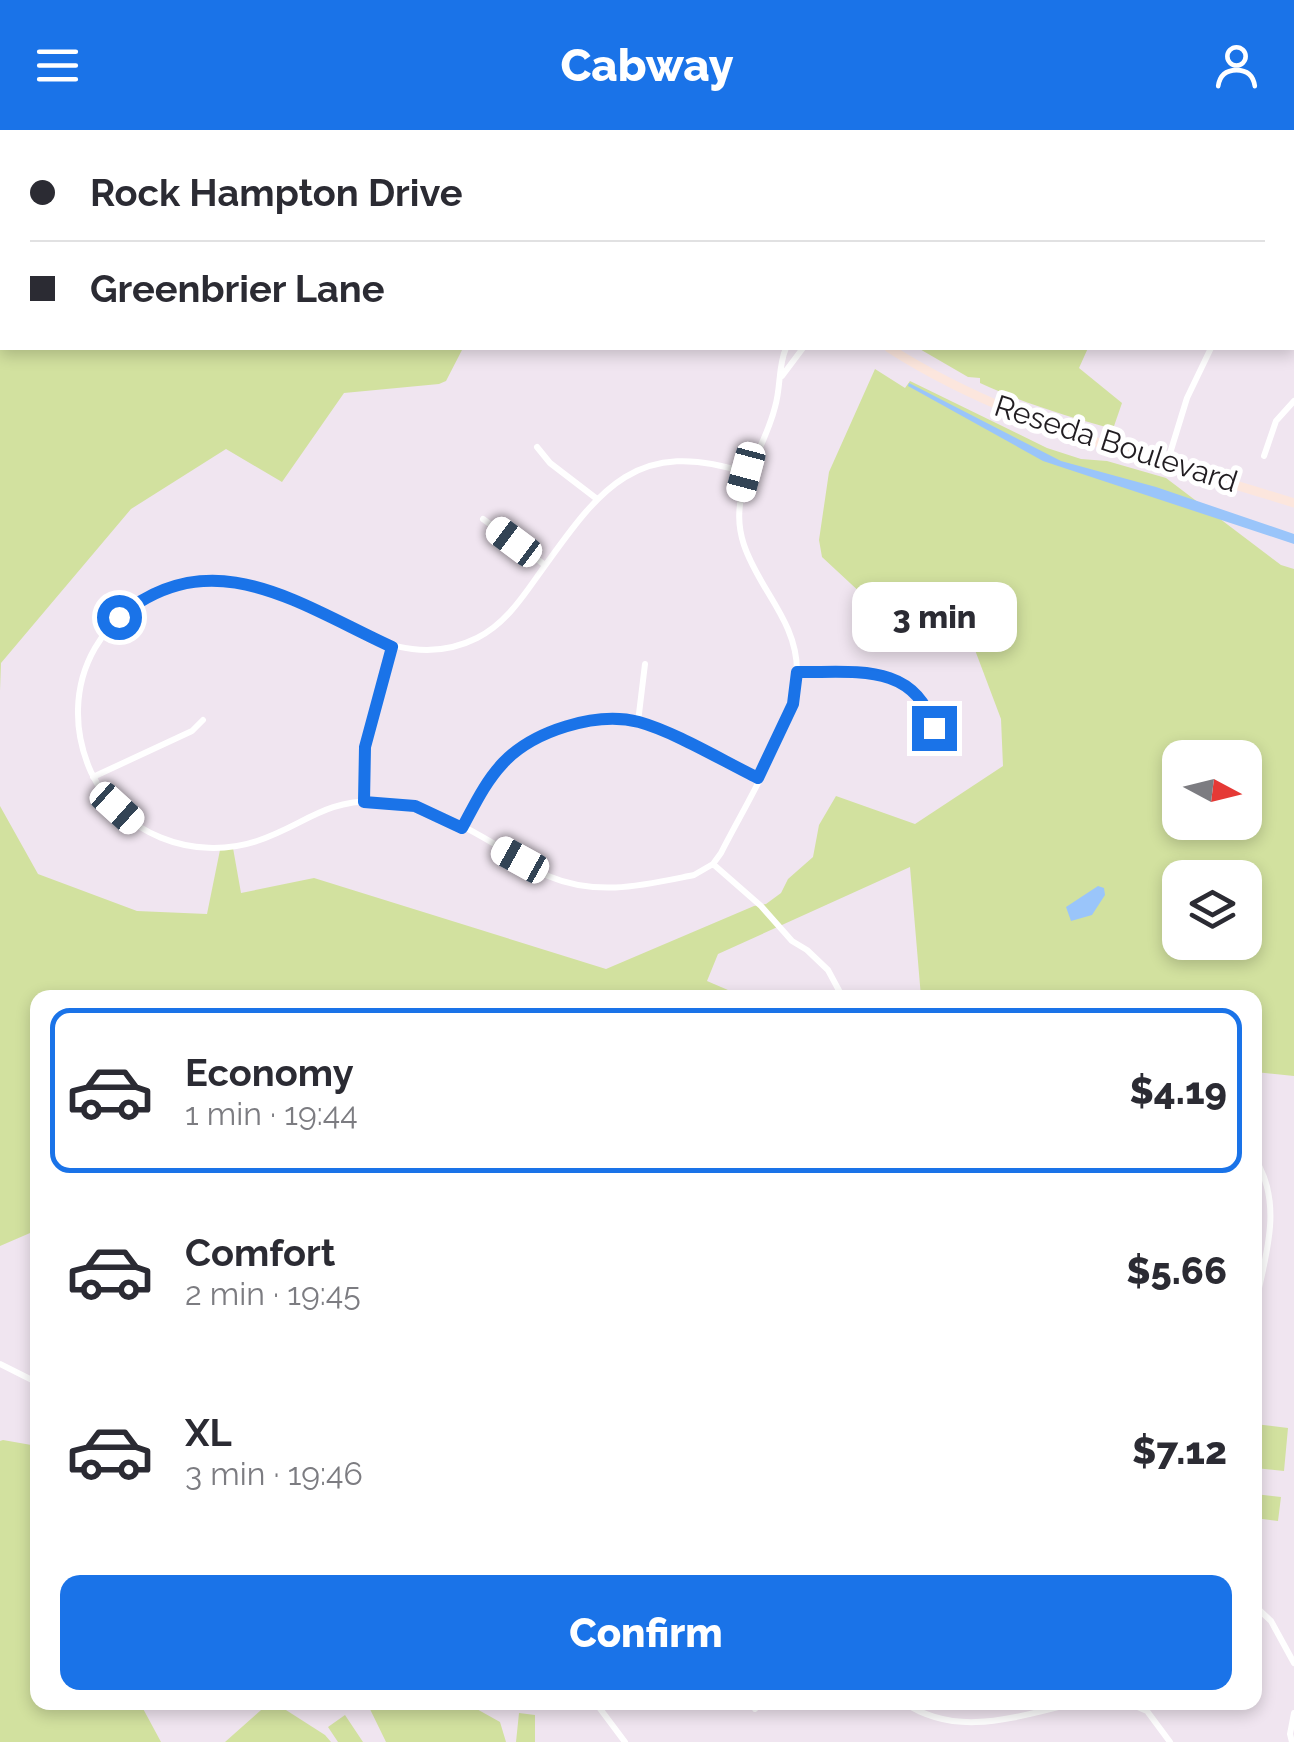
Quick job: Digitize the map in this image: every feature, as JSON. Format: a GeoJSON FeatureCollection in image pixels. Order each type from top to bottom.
{"type":"FeatureCollection","features":[{"type":"Feature","properties":{"kind":"main road","name":"Reseda Boulevard"},"geometry":{"type":"LineString","coordinates":[[892,350],[958,389],[1011,413],[1294,503]]}},
{"type":"Feature","properties":{"kind":"street"},"geometry":{"type":"LineString","coordinates":[[746,472],[697,460],[662,462],[623,477],[597,499],[506,617],[478,638],[442,650],[392,647],[245,582],[200,579],[167,587],[135,603],[119,617],[87,664],[78,718],[84,755],[104,794],[135,825],[190,848],[256,842],[322,809],[364,802],[415,806],[548,876],[590,888],[628,888],[694,876],[713,864],[793,704],[796,654],[788,624],[744,544],[740,510],[746,472],[775,409],[785,350]]}},
{"type":"Feature","properties":{"kind":"street"},"geometry":{"type":"LineString","coordinates":[[781,377],[801,350]]}},
{"type":"Feature","properties":{"kind":"street"},"geometry":{"type":"LineString","coordinates":[[1167,463],[1187,398],[1208,350]]}},
{"type":"Feature","properties":{"kind":"street"},"geometry":{"type":"LineString","coordinates":[[1264,456],[1276,421],[1294,401]]}},
{"type":"Feature","properties":{"kind":"street"},"geometry":{"type":"LineString","coordinates":[[538,447],[550,463],[597,499]]}},
{"type":"Feature","properties":{"kind":"street"},"geometry":{"type":"LineString","coordinates":[[483,519],[545,566]]}},
{"type":"Feature","properties":{"kind":"street"},"geometry":{"type":"LineString","coordinates":[[364,802],[365,747],[392,647]]}},
{"type":"Feature","properties":{"kind":"street"},"geometry":{"type":"LineString","coordinates":[[638,722],[645,664]]}},
{"type":"Feature","properties":{"kind":"street"},"geometry":{"type":"LineString","coordinates":[[797,672],[865,673],[901,682],[928,706],[934,728]]}},
{"type":"Feature","properties":{"kind":"street"},"geometry":{"type":"LineString","coordinates":[[462,828],[490,777],[510,756],[562,730],[599,719],[638,722],[758,778]]}},
{"type":"Feature","properties":{"kind":"street"},"geometry":{"type":"LineString","coordinates":[[94,777],[192,731],[203,720]]}},
{"type":"Feature","properties":{"kind":"street"},"geometry":{"type":"LineString","coordinates":[[713,864],[828,970],[839,990]]}},
{"type":"Feature","properties":{"kind":"street"},"geometry":{"type":"LineString","coordinates":[[1262,1173],[1268,1185],[1271,1228],[1262,1272]]}},
{"type":"Feature","properties":{"kind":"street"},"geometry":{"type":"LineString","coordinates":[[0,1364],[30,1379]]}},
{"type":"Feature","properties":{"kind":"street"},"geometry":{"type":"LineString","coordinates":[[1262,1613],[1271,1621],[1294,1663]]}},
{"type":"Feature","properties":{"kind":"street"},"geometry":{"type":"LineString","coordinates":[[600,1710],[625,1742]]}},
{"type":"Feature","properties":{"kind":"street"},"geometry":{"type":"LineString","coordinates":[[918,1710],[936,1720],[971,1725],[1042,1710]]}},
{"type":"Feature","properties":{"kind":"street"},"geometry":{"type":"LineString","coordinates":[[1145,1710],[1170,1742]]}},
{"type":"Feature","properties":{"kind":"street"},"geometry":{"type":"LineString","coordinates":[[1292,1742],[1294,1713]]}},
{"type":"Feature","properties":{"kind":"green space"},"geometry":{"type":"Polygon","coordinates":[[[0,350],[462,350],[446,381],[439,384],[344,393],[282,482],[226,449],[131,509],[1,663],[0,691],[0,350]]]}},
{"type":"Feature","properties":{"kind":"green space"},"geometry":{"type":"Polygon","coordinates":[[[921,350],[1087,350],[1079,368],[1122,403],[1113,429],[1045,409],[980,383],[980,378],[968,377],[921,350]]]}},
{"type":"Feature","properties":{"kind":"green space"},"geometry":{"type":"Polygon","coordinates":[[[875,369],[905,388],[910,381],[1047,448],[1166,478],[1281,565],[1294,569],[1294,1076],[1262,1073],[1262,990],[920,990],[910,867],[718,954],[707,981],[728,990],[30,990],[30,1233],[0,1246],[0,806],[38,874],[137,911],[207,914],[220,850],[233,848],[241,893],[314,878],[606,969],[766,904],[781,893],[788,879],[813,857],[819,825],[836,796],[915,824],[1003,766],[1001,719],[975,650],[917,618],[878,609],[822,557],[819,540],[829,472],[875,369]]]}},
{"type":"Feature","properties":{"kind":"green space"},"geometry":{"type":"Polygon","coordinates":[[[1262,1425],[1288,1428],[1284,1471],[1262,1469],[1262,1425]]]}},
{"type":"Feature","properties":{"kind":"green space"},"geometry":{"type":"Polygon","coordinates":[[[0,1441],[30,1445],[30,1710],[144,1710],[161,1742],[0,1742],[0,1441]]]}},
{"type":"Feature","properties":{"kind":"green space"},"geometry":{"type":"Polygon","coordinates":[[[1262,1495],[1281,1497],[1278,1521],[1262,1519],[1262,1495]]]}},
{"type":"Feature","properties":{"kind":"green space"},"geometry":{"type":"Polygon","coordinates":[[[261,1710],[286,1710],[331,1742],[225,1742],[261,1710]]]}},
{"type":"Feature","properties":{"kind":"green space"},"geometry":{"type":"Polygon","coordinates":[[[370,1710],[479,1710],[500,1722],[506,1742],[386,1742],[370,1710]]]}},
{"type":"Feature","properties":{"kind":"green space"},"geometry":{"type":"Polygon","coordinates":[[[519,1713],[535,1715],[535,1742],[516,1742],[519,1713]]]}},
{"type":"Feature","properties":{"kind":"green space"},"geometry":{"type":"Polygon","coordinates":[[[345,1715],[363,1742],[338,1742],[328,1727],[345,1715]]]}},
{"type":"Feature","properties":{"kind":"water"},"geometry":{"type":"Polygon","coordinates":[[[909,383],[1061,461],[1156,487],[1294,534],[1294,544],[1043,461],[908,386],[909,383]]]}},
{"type":"Feature","properties":{"kind":"water"},"geometry":{"type":"Polygon","coordinates":[[[1098,886],[1104,888],[1105,895],[1092,915],[1071,921],[1066,907],[1098,886]]]}},
{"type":"Feature","properties":{"kind":"route"},"geometry":{"type":"LineString","coordinates":[[119,617],[135,603],[167,587],[200,579],[230,580],[259,587],[392,647],[365,747],[364,802],[415,806],[462,828],[490,777],[510,756],[543,737],[599,719],[638,722],[758,778],[793,704],[797,672],[882,674],[915,692],[928,706],[934,728]]}}]}
